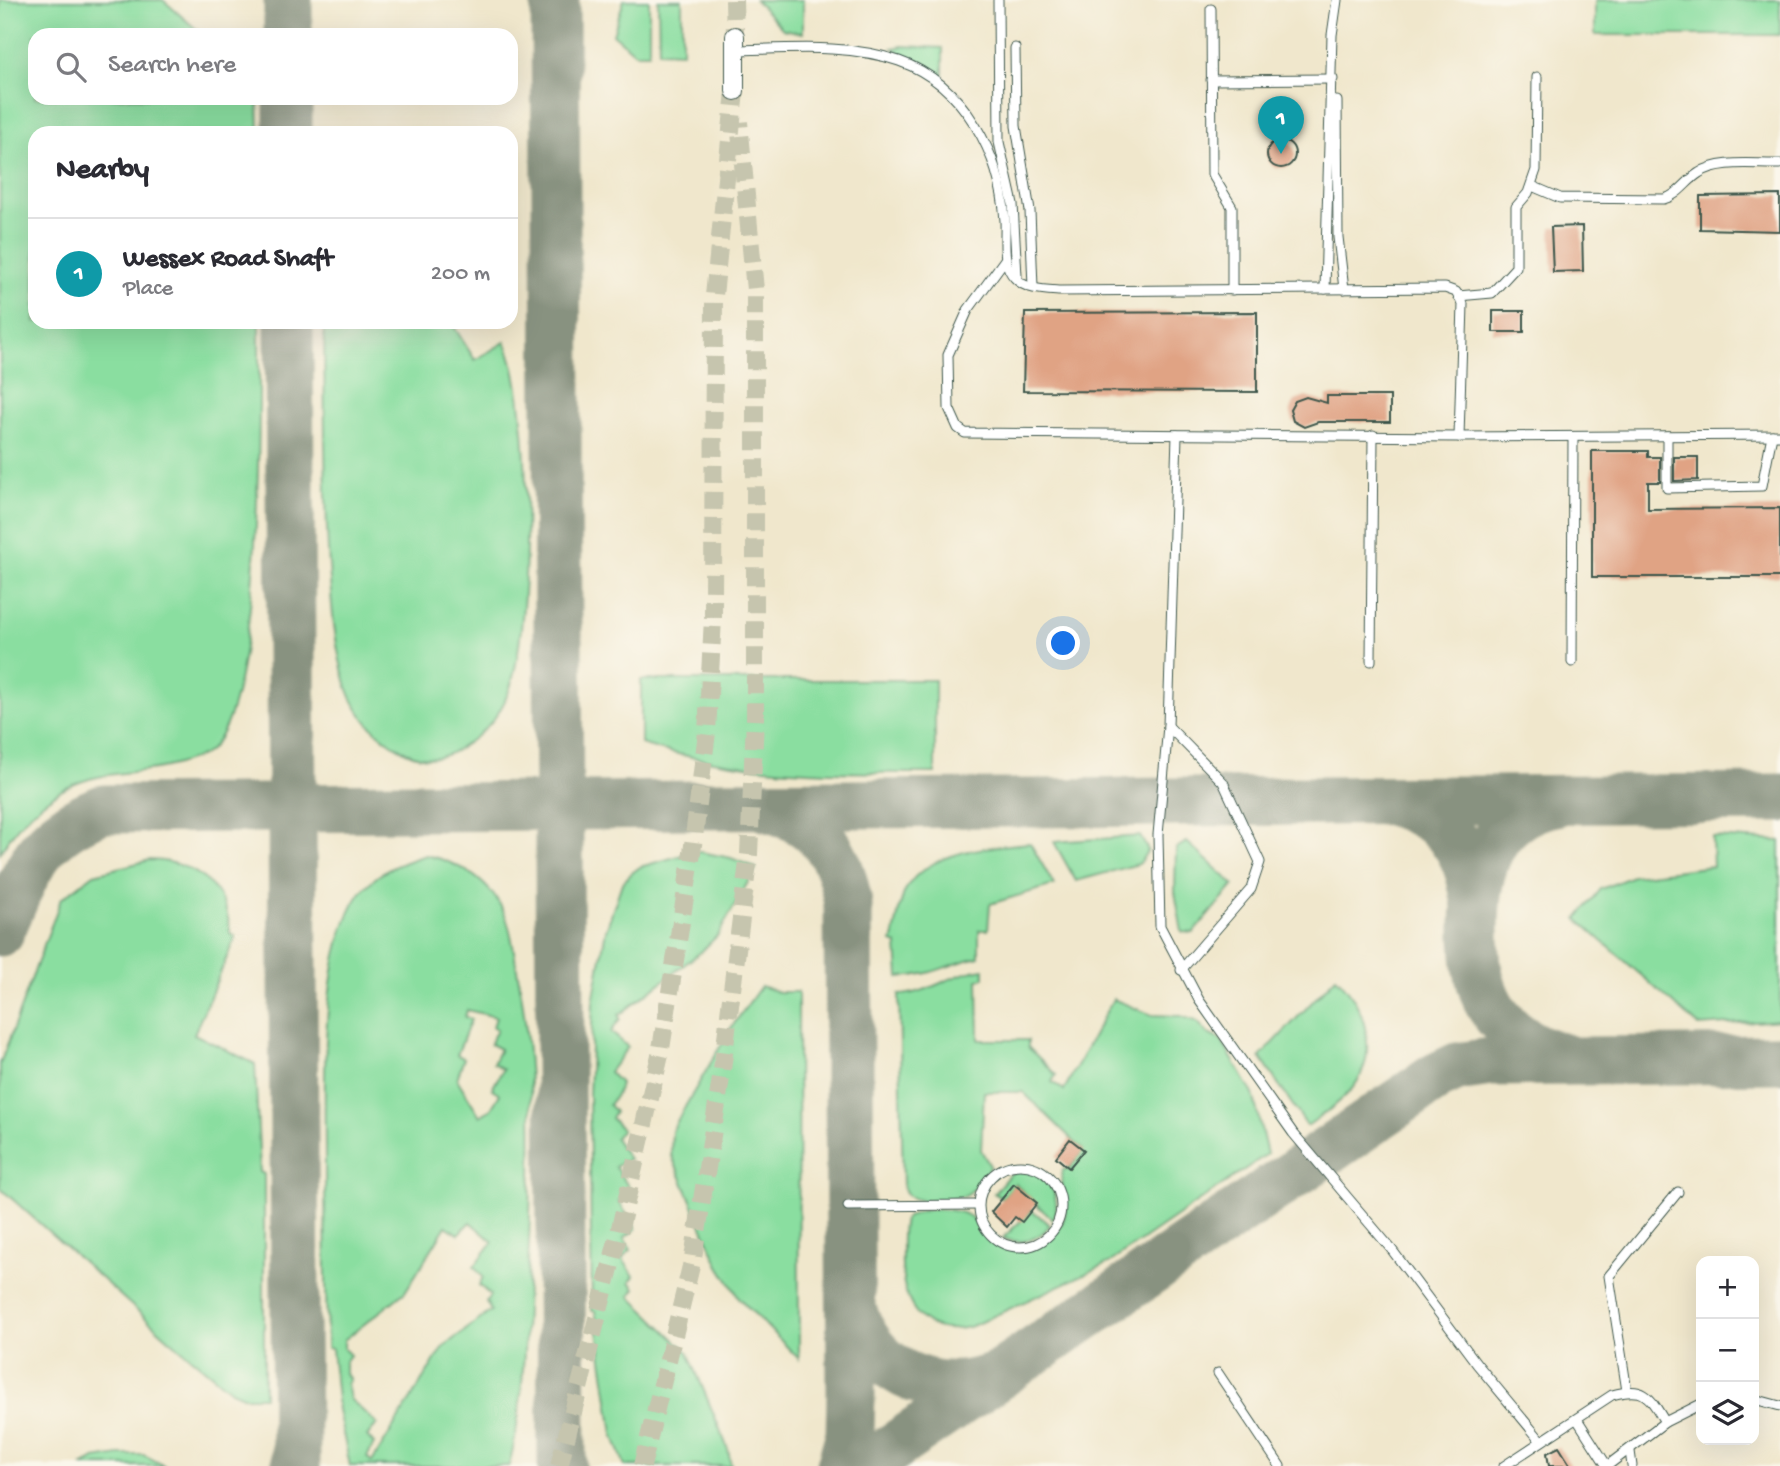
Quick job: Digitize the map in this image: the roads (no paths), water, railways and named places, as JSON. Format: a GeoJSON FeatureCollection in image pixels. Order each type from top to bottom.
{"type":"FeatureCollection","features":[{"type":"Feature","properties":{"kind":"street"},"geometry":{"type":"LineString","coordinates":[[735,43],[735,91]]}},
{"type":"Feature","properties":{"kind":"lane"},"geometry":{"type":"LineString","coordinates":[[998,0],[999,142],[1013,204],[1014,264],[1028,286]]}},
{"type":"Feature","properties":{"kind":"lane"},"geometry":{"type":"LineString","coordinates":[[1325,289],[1333,79],[1332,34],[1337,0]]}},
{"type":"Feature","properties":{"kind":"lane"},"geometry":{"type":"LineString","coordinates":[[1211,9],[1212,174],[1232,208],[1232,289]]}},
{"type":"Feature","properties":{"kind":"lane"},"geometry":{"type":"LineString","coordinates":[[735,43],[858,52],[900,61],[937,82],[967,111],[984,138],[998,178],[1005,220],[1006,258],[1013,276],[1028,286],[1060,291],[1445,288],[1458,296],[1463,304],[1459,437]]}},
{"type":"Feature","properties":{"kind":"lane"},"geometry":{"type":"LineString","coordinates":[[1015,48],[1016,126],[1030,211],[1028,286]]}},
{"type":"Feature","properties":{"kind":"lane"},"geometry":{"type":"LineString","coordinates":[[1337,50],[1338,237],[1344,289]]}},
{"type":"Feature","properties":{"kind":"lane"},"geometry":{"type":"LineString","coordinates":[[1458,296],[1492,293],[1515,271],[1516,207],[1532,186],[1537,159],[1537,77]]}},
{"type":"Feature","properties":{"kind":"lane"},"geometry":{"type":"LineString","coordinates":[[1211,80],[1333,79]]}},
{"type":"Feature","properties":{"kind":"lane"},"geometry":{"type":"LineString","coordinates":[[1532,186],[1568,199],[1664,199],[1678,192],[1709,167],[1780,164]]}},
{"type":"Feature","properties":{"kind":"lane"},"geometry":{"type":"LineString","coordinates":[[1006,258],[968,310],[948,355],[949,408],[958,428],[965,433],[1459,437],[1776,435],[1762,486],[1667,488],[1667,436]]}},
{"type":"Feature","properties":{"kind":"lane"},"geometry":{"type":"LineString","coordinates":[[1177,435],[1168,726],[1158,835],[1160,926],[1181,970],[1293,1132],[1392,1250],[1477,1364],[1541,1441]]}},
{"type":"Feature","properties":{"kind":"lane"},"geometry":{"type":"LineString","coordinates":[[1371,661],[1373,436]]}},
{"type":"Feature","properties":{"kind":"lane"},"geometry":{"type":"LineString","coordinates":[[1572,662],[1573,437]]}},
{"type":"Feature","properties":{"kind":"lane"},"geometry":{"type":"LineString","coordinates":[[1168,726],[1223,782],[1260,862],[1251,889],[1181,970]]}},
{"type":"Feature","properties":{"kind":"lane"},"geometry":{"type":"LineString","coordinates":[[1024,1164],[1034,1166],[1050,1176],[1059,1190],[1061,1204],[1056,1226],[1046,1237],[1023,1247],[997,1241],[983,1224],[978,1205],[979,1197],[998,1173],[1024,1164]]}},
{"type":"Feature","properties":{"kind":"lane"},"geometry":{"type":"LineString","coordinates":[[1627,1391],[1609,1276],[1678,1192]]}},
{"type":"Feature","properties":{"kind":"lane"},"geometry":{"type":"LineString","coordinates":[[848,1206],[978,1205]]}},
{"type":"Feature","properties":{"kind":"lane"},"geometry":{"type":"LineString","coordinates":[[1217,1373],[1280,1466]]}},
{"type":"Feature","properties":{"kind":"lane"},"geometry":{"type":"LineString","coordinates":[[1504,1466],[1612,1395],[1632,1389],[1646,1395],[1665,1422]]}},
{"type":"Feature","properties":{"kind":"lane"},"geometry":{"type":"LineString","coordinates":[[1759,1400],[1780,1406]]}},
{"type":"Feature","properties":{"kind":"lane"},"geometry":{"type":"LineString","coordinates":[[1577,1419],[1607,1466],[1665,1422],[1696,1406]]}},
{"type":"Feature","properties":{"kind":"lane"},"geometry":{"type":"LineString","coordinates":[[1630,1451],[1632,1466]]}},
{"type":"Feature","properties":{"kind":"tunnel"},"geometry":{"type":"LineString","coordinates":[[734,0],[735,36]]}},
{"type":"Feature","properties":{"kind":"tunnel"},"geometry":{"type":"LineString","coordinates":[[559,1466],[617,1241],[660,1055],[692,853],[707,732],[713,618],[714,296],[735,91]]}},
{"type":"Feature","properties":{"kind":"tunnel"},"geometry":{"type":"LineString","coordinates":[[642,1466],[693,1258],[721,1078],[749,854],[755,719],[755,290],[739,122]]}},
{"type":"Feature","properties":{"kind":"place","name":"Wessex Road Shaft"},"geometry":{"type":"Point","coordinates":[1281,154]}}]}
